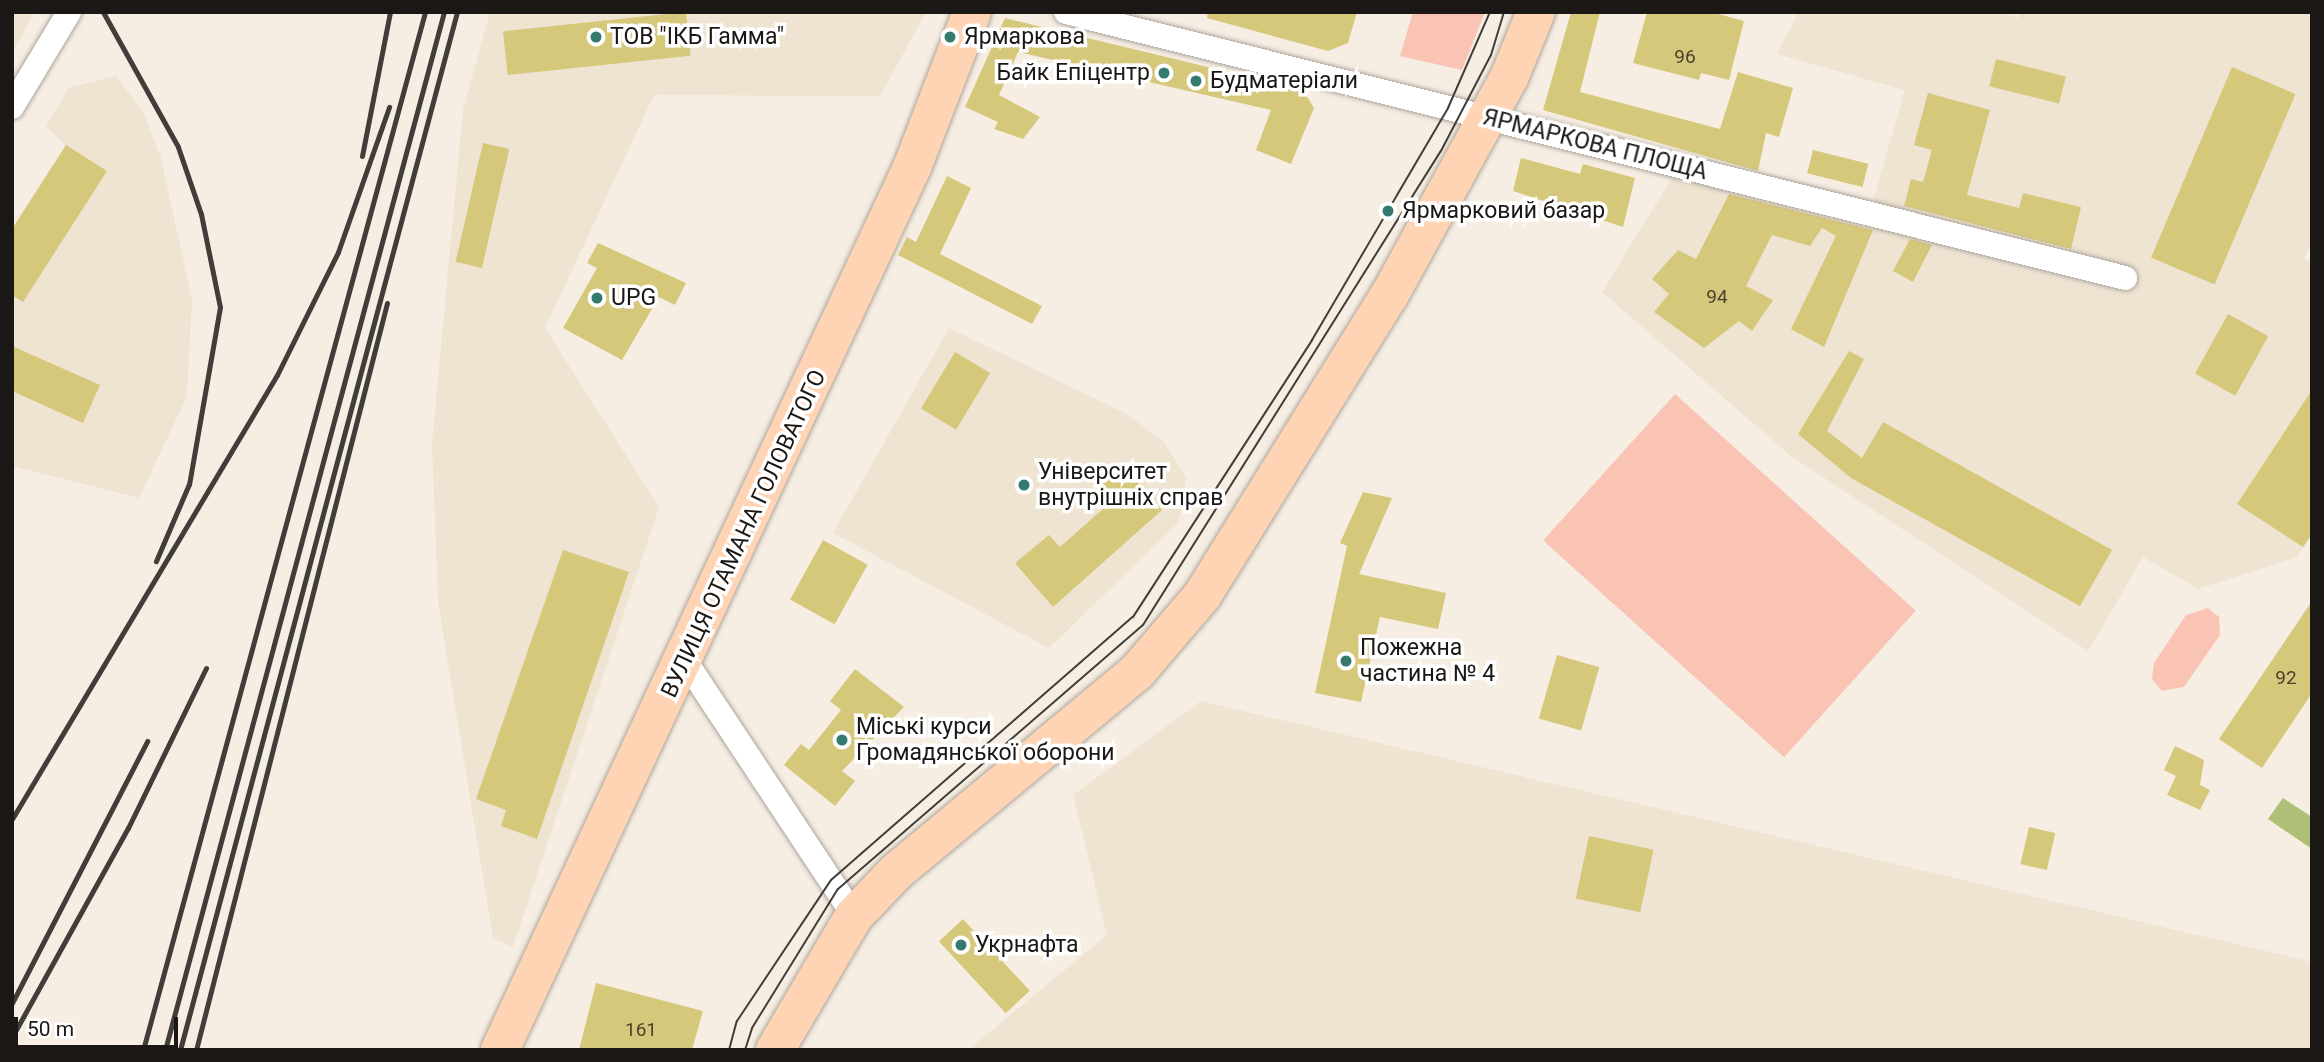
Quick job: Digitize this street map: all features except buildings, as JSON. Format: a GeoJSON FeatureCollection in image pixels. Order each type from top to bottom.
{"type":"FeatureCollection","features":[{"type":"Feature","properties":{"kind":"main road","name":"ВУЛИЦЯ ОТАМАНА ГОЛОВАТОГО"},"geometry":{"type":"LineString","coordinates":[[500,1050],[686,662],[913,165],[972,12]]}},
{"type":"Feature","properties":{"kind":"main road"},"geometry":{"type":"LineString","coordinates":[[775,1050],[854,916],[896,872],[1137,672],[1174,632],[1264,504],[1487,118],[1536,12]]}},
{"type":"Feature","properties":{"kind":"street"},"geometry":{"type":"LineString","coordinates":[[12,107],[69,12]]}},
{"type":"Feature","properties":{"kind":"street","name":"ЯРМАРКОВА ПЛОЩА"},"geometry":{"type":"LineString","coordinates":[[1066,12],[2125,278]]}},
{"type":"Feature","properties":{"kind":"street"},"geometry":{"type":"LineString","coordinates":[[686,662],[854,916]]}},
{"type":"Feature","properties":{"kind":"shaded area"},"geometry":{"type":"Polygon","coordinates":[[[12,12],[34,12],[12,54],[12,12]]]}},
{"type":"Feature","properties":{"kind":"shaded area"},"geometry":{"type":"Polygon","coordinates":[[[490,12],[926,12],[880,96],[654,95],[545,328],[659,507],[513,947],[493,938],[438,602],[432,443],[463,110],[490,12]]]}},
{"type":"Feature","properties":{"kind":"shaded area"},"geometry":{"type":"Polygon","coordinates":[[[1413,12],[1485,12],[1462,70],[1400,56],[1413,12]]]}},
{"type":"Feature","properties":{"kind":"shaded area"},"geometry":{"type":"Polygon","coordinates":[[[1799,12],[1998,12],[2018,18],[2020,12],[2312,12],[2312,241],[2304,259],[2312,263],[2312,534],[2297,557],[2198,589],[2143,557],[2088,651],[1791,456],[1602,292],[1669,183],[1675,157],[1872,204],[1905,90],[1777,54],[1799,12]]]}},
{"type":"Feature","properties":{"kind":"shaded area"},"geometry":{"type":"Polygon","coordinates":[[[116,76],[143,112],[161,158],[192,300],[187,396],[139,498],[12,466],[12,229],[66,146],[46,127],[68,88],[116,76]]]}},
{"type":"Feature","properties":{"kind":"shaded area","name":"Університет внутрішніх справ"},"geometry":{"type":"Polygon","coordinates":[[[949,328],[1125,413],[1164,442],[1186,477],[1179,522],[1049,648],[833,533],[949,328]]]}},
{"type":"Feature","properties":{"kind":"shaded area"},"geometry":{"type":"Polygon","coordinates":[[[1675,394],[1916,611],[1784,757],[1543,540],[1675,394]]]}},
{"type":"Feature","properties":{"kind":"shaded area"},"geometry":{"type":"Polygon","coordinates":[[[2208,608],[2219,617],[2220,635],[2184,687],[2162,691],[2152,679],[2154,663],[2186,615],[2208,608]]]}},
{"type":"Feature","properties":{"kind":"shaded area"},"geometry":{"type":"Polygon","coordinates":[[[1201,701],[2312,962],[2312,1050],[968,1050],[1107,935],[1073,795],[1201,701]]]}},
{"type":"Feature","properties":{"kind":"shaded area"},"geometry":{"type":"Polygon","coordinates":[[[2283,798],[2312,817],[2312,849],[2268,819],[2283,798]]]}},
{"type":"Feature","properties":{"kind":"tram line"},"geometry":{"type":"LineString","coordinates":[[729,1050],[737,1021],[831,880],[1133,617],[1312,340],[1448,108],[1490,12]]}},
{"type":"Feature","properties":{"kind":"tram line"},"geometry":{"type":"LineString","coordinates":[[745,1050],[752,1028],[838,889],[1143,625],[1442,149],[1491,55],[1504,12]]}},
{"type":"Feature","properties":{"kind":"railway"},"geometry":{"type":"LineString","coordinates":[[103,12],[178,147],[201,214],[220,307],[189,484],[156,561]]}},
{"type":"Feature","properties":{"kind":"railway"},"geometry":{"type":"LineString","coordinates":[[362,156],[390,12]]}},
{"type":"Feature","properties":{"kind":"railway"},"geometry":{"type":"LineString","coordinates":[[143,1050],[425,12]]}},
{"type":"Feature","properties":{"kind":"railway"},"geometry":{"type":"LineString","coordinates":[[165,1050],[444,12]]}},
{"type":"Feature","properties":{"kind":"railway"},"geometry":{"type":"LineString","coordinates":[[180,1050],[457,12]]}},
{"type":"Feature","properties":{"kind":"railway"},"geometry":{"type":"LineString","coordinates":[[12,819],[277,375],[338,252],[389,107]]}},
{"type":"Feature","properties":{"kind":"railway"},"geometry":{"type":"LineString","coordinates":[[196,1050],[387,303]]}},
{"type":"Feature","properties":{"kind":"railway"},"geometry":{"type":"LineString","coordinates":[[12,1037],[128,828],[206,668]]}},
{"type":"Feature","properties":{"kind":"railway"},"geometry":{"type":"LineString","coordinates":[[12,1003],[147,741]]}},
{"type":"Feature","properties":{"kind":"place","name":"ТОВ \"ІКБ Гамма\""},"geometry":{"type":"Point","coordinates":[596,37]}},
{"type":"Feature","properties":{"kind":"place","name":"Ярмаркова"},"geometry":{"type":"Point","coordinates":[950,37]}},
{"type":"Feature","properties":{"kind":"place","name":"Байк Епіцентр"},"geometry":{"type":"Point","coordinates":[1164,73]}},
{"type":"Feature","properties":{"kind":"place","name":"Будматеріали"},"geometry":{"type":"Point","coordinates":[1196,81]}},
{"type":"Feature","properties":{"kind":"place","name":"Ярмарковий базар"},"geometry":{"type":"Point","coordinates":[1388,211]}},
{"type":"Feature","properties":{"kind":"place","name":"UPG"},"geometry":{"type":"Point","coordinates":[597,298]}},
{"type":"Feature","properties":{"kind":"place","name":"Університет внутрішніх справ"},"geometry":{"type":"Point","coordinates":[1024,485]}},
{"type":"Feature","properties":{"kind":"place","name":"Пожежна частина № 4"},"geometry":{"type":"Point","coordinates":[1346,661]}},
{"type":"Feature","properties":{"kind":"place","name":"Міські курси Громадянської оборони"},"geometry":{"type":"Point","coordinates":[842,740]}},
{"type":"Feature","properties":{"kind":"place","name":"Укрнафта"},"geometry":{"type":"Point","coordinates":[961,945]}}]}
